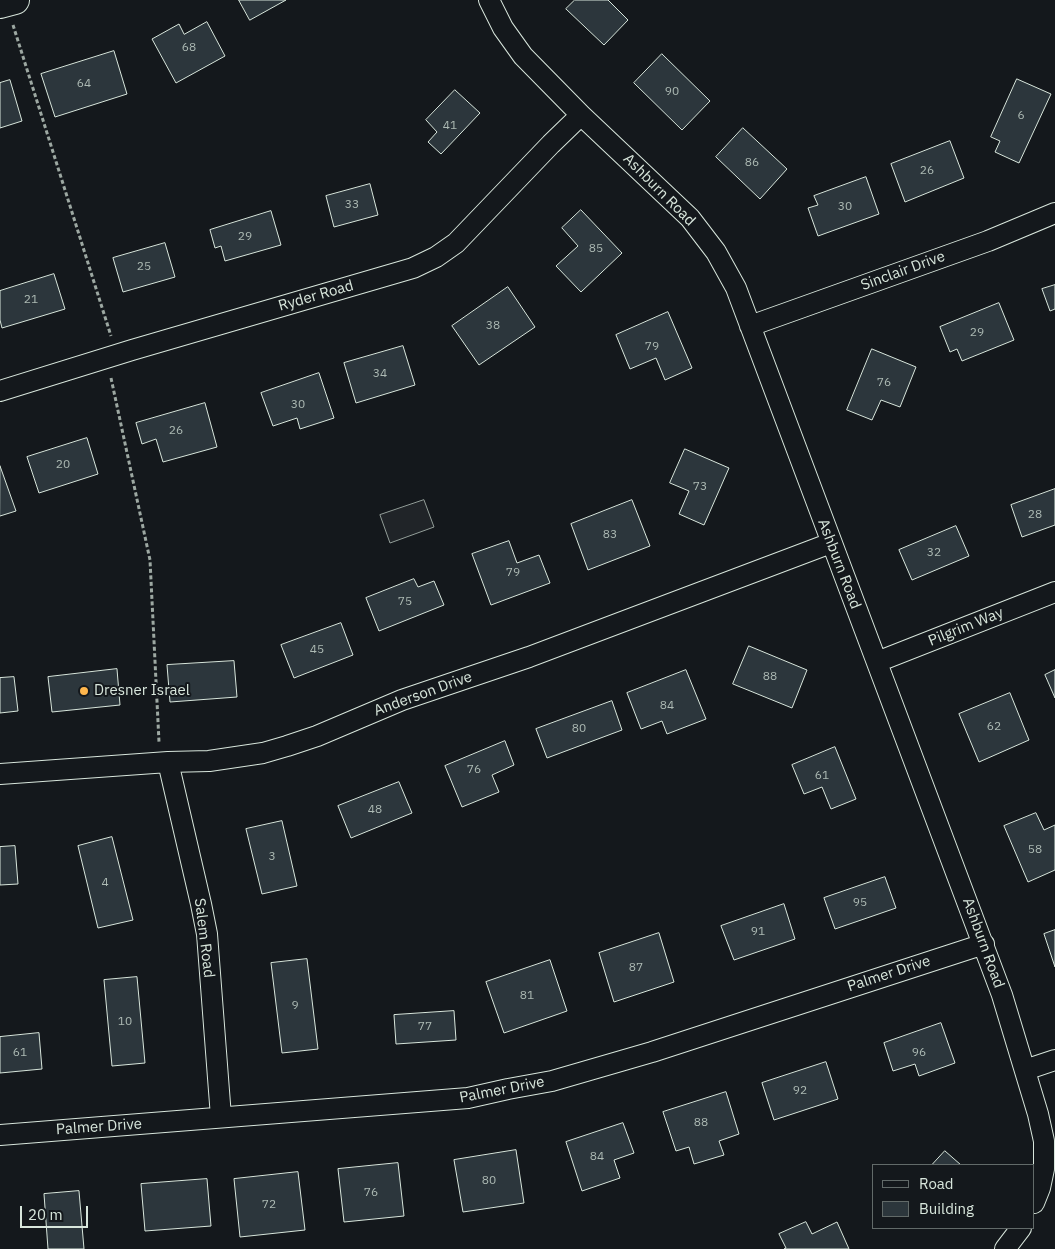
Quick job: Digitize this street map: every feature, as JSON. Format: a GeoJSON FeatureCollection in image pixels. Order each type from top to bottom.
{"type":"FeatureCollection","features":[{"type":"Feature","properties":{"kind":"street","name":"Ashburn Road"},"geometry":{"type":"LineString","coordinates":[[488,0],[503,28],[523,56],[581,115],[690,218],[716,252],[736,288],[1002,995],[1038,1114],[1044,1141],[1044,1169],[1035,1200]]}},
{"type":"Feature","properties":{"kind":"street","name":"Ryder Road"},"geometry":{"type":"LineString","coordinates":[[0,391],[112,356],[413,268],[436,257],[456,243],[581,115]]}},
{"type":"Feature","properties":{"kind":"street","name":"Sinclair Drive"},"geometry":{"type":"LineString","coordinates":[[750,326],[988,241],[1055,213]]}},
{"type":"Feature","properties":{"kind":"street","name":"Anderson Drive"},"geometry":{"type":"LineString","coordinates":[[0,774],[209,761],[263,753],[317,736],[402,700],[530,657],[831,543]]}},
{"type":"Feature","properties":{"kind":"street","name":"Pilgrim Way"},"geometry":{"type":"LineString","coordinates":[[877,662],[1055,592]]}},
{"type":"Feature","properties":{"kind":"street","name":"Salem Road"},"geometry":{"type":"LineString","coordinates":[[164,763],[207,934],[221,1118]]}},
{"type":"Feature","properties":{"kind":"street","name":"Palmer Drive"},"geometry":{"type":"LineString","coordinates":[[0,1135],[468,1098],[552,1081],[652,1052],[984,944]]}},
{"type":"Feature","properties":{"kind":"street"},"geometry":{"type":"LineString","coordinates":[[1025,1070],[1055,1060]]}},
{"type":"Feature","properties":{"kind":"street"},"geometry":{"type":"LineString","coordinates":[[1005,1249],[1021,1229]]}},
{"type":"Feature","properties":{"kind":"path"},"geometry":{"type":"LineString","coordinates":[[7,2],[112,356],[150,560],[164,763]]}},
{"type":"Feature","properties":{"kind":"shaded area"},"geometry":{"type":"Polygon","coordinates":[[[424,500],[434,527],[390,543],[380,515],[424,500]]]}},
{"type":"Feature","properties":{"kind":"building"},"geometry":{"type":"Polygon","coordinates":[[[239,0],[286,0],[250,20],[239,0]]]}},
{"type":"Feature","properties":{"kind":"building"},"geometry":{"type":"Polygon","coordinates":[[[575,0],[608,0],[628,20],[604,45],[566,9],[575,0]]]}},
{"type":"Feature","properties":{"kind":"building"},"geometry":{"type":"Polygon","coordinates":[[[207,22],[225,56],[176,83],[152,39],[179,24],[184,34],[207,22]]]}},
{"type":"Feature","properties":{"kind":"building"},"geometry":{"type":"Polygon","coordinates":[[[114,51],[127,94],[55,117],[41,74],[114,51]]]}},
{"type":"Feature","properties":{"kind":"building"},"geometry":{"type":"Polygon","coordinates":[[[662,54],[710,101],[682,130],[634,83],[662,54]]]}},
{"type":"Feature","properties":{"kind":"building"},"geometry":{"type":"Polygon","coordinates":[[[1017,79],[1051,94],[1019,163],[995,152],[1000,141],[991,137],[1017,79]]]}},
{"type":"Feature","properties":{"kind":"building"},"geometry":{"type":"Polygon","coordinates":[[[10,80],[22,121],[0,128],[0,83],[10,80]]]}},
{"type":"Feature","properties":{"kind":"building"},"geometry":{"type":"Polygon","coordinates":[[[455,90],[480,113],[441,154],[428,142],[437,132],[426,120],[455,90]]]}},
{"type":"Feature","properties":{"kind":"building"},"geometry":{"type":"Polygon","coordinates":[[[743,128],[787,169],[760,199],[716,157],[743,128]]]}},
{"type":"Feature","properties":{"kind":"building"},"geometry":{"type":"Polygon","coordinates":[[[950,141],[964,178],[905,202],[891,164],[950,141]]]}},
{"type":"Feature","properties":{"kind":"building"},"geometry":{"type":"Polygon","coordinates":[[[866,177],[879,214],[818,236],[808,208],[818,205],[814,196],[866,177]]]}},
{"type":"Feature","properties":{"kind":"building"},"geometry":{"type":"Polygon","coordinates":[[[370,184],[378,215],[334,227],[326,196],[370,184]]]}},
{"type":"Feature","properties":{"kind":"building"},"geometry":{"type":"Polygon","coordinates":[[[581,210],[622,253],[581,292],[556,266],[578,246],[562,228],[581,210]]]}},
{"type":"Feature","properties":{"kind":"building"},"geometry":{"type":"Polygon","coordinates":[[[271,211],[281,245],[225,261],[221,246],[215,248],[210,230],[271,211]]]}},
{"type":"Feature","properties":{"kind":"building"},"geometry":{"type":"Polygon","coordinates":[[[165,243],[175,277],[123,292],[113,258],[165,243]]]}},
{"type":"Feature","properties":{"kind":"building"},"geometry":{"type":"Polygon","coordinates":[[[54,274],[65,309],[2,328],[0,320],[0,291],[54,274]]]}},
{"type":"Feature","properties":{"kind":"building"},"geometry":{"type":"Polygon","coordinates":[[[1055,285],[1055,309],[1050,311],[1042,289],[1055,285]]]}},
{"type":"Feature","properties":{"kind":"building"},"geometry":{"type":"Polygon","coordinates":[[[508,287],[535,327],[479,365],[452,326],[508,287]]]}},
{"type":"Feature","properties":{"kind":"building"},"geometry":{"type":"Polygon","coordinates":[[[999,303],[1014,340],[962,361],[957,349],[950,352],[940,327],[999,303]]]}},
{"type":"Feature","properties":{"kind":"building"},"geometry":{"type":"Polygon","coordinates":[[[668,312],[692,368],[665,380],[656,358],[630,369],[616,335],[668,312]]]}},
{"type":"Feature","properties":{"kind":"building"},"geometry":{"type":"Polygon","coordinates":[[[403,346],[415,385],[356,403],[344,363],[403,346]]]}},
{"type":"Feature","properties":{"kind":"building"},"geometry":{"type":"Polygon","coordinates":[[[872,349],[916,367],[900,407],[881,400],[872,420],[847,410],[872,349]]]}},
{"type":"Feature","properties":{"kind":"building"},"geometry":{"type":"Polygon","coordinates":[[[319,373],[334,418],[300,429],[297,418],[273,426],[261,393],[319,373]]]}},
{"type":"Feature","properties":{"kind":"building"},"geometry":{"type":"Polygon","coordinates":[[[205,403],[217,447],[163,462],[156,439],[142,444],[136,423],[205,403]]]}},
{"type":"Feature","properties":{"kind":"building"},"geometry":{"type":"Polygon","coordinates":[[[87,438],[98,474],[39,493],[27,457],[87,438]]]}},
{"type":"Feature","properties":{"kind":"building"},"geometry":{"type":"Polygon","coordinates":[[[685,449],[729,468],[704,525],[679,514],[689,491],[670,483],[685,449]]]}},
{"type":"Feature","properties":{"kind":"building"},"geometry":{"type":"Polygon","coordinates":[[[0,466],[16,511],[0,516],[0,466]]]}},
{"type":"Feature","properties":{"kind":"building"},"geometry":{"type":"Polygon","coordinates":[[[1055,489],[1055,525],[1022,537],[1011,505],[1055,489]]]}},
{"type":"Feature","properties":{"kind":"building"},"geometry":{"type":"Polygon","coordinates":[[[632,500],[650,546],[588,570],[571,524],[632,500]]]}},
{"type":"Feature","properties":{"kind":"building"},"geometry":{"type":"Polygon","coordinates":[[[956,526],[969,556],[912,580],[899,550],[956,526]]]}},
{"type":"Feature","properties":{"kind":"building"},"geometry":{"type":"Polygon","coordinates":[[[509,541],[517,563],[539,555],[550,583],[491,605],[472,554],[509,541]]]}},
{"type":"Feature","properties":{"kind":"building"},"geometry":{"type":"Polygon","coordinates":[[[414,579],[418,587],[434,581],[444,605],[379,631],[366,598],[414,579]]]}},
{"type":"Feature","properties":{"kind":"building"},"geometry":{"type":"Polygon","coordinates":[[[341,623],[353,655],[294,678],[281,645],[341,623]]]}},
{"type":"Feature","properties":{"kind":"building"},"geometry":{"type":"Polygon","coordinates":[[[749,646],[807,670],[792,708],[733,684],[749,646]]]}},
{"type":"Feature","properties":{"kind":"building"},"geometry":{"type":"Polygon","coordinates":[[[234,661],[237,697],[170,702],[167,665],[234,661]]]}},
{"type":"Feature","properties":{"kind":"building","name":"Dresner Israel"},"geometry":{"type":"Polygon","coordinates":[[[117,669],[120,705],[52,712],[48,677],[117,669]]]}},
{"type":"Feature","properties":{"kind":"building"},"geometry":{"type":"Polygon","coordinates":[[[686,670],[706,719],[667,734],[662,721],[641,729],[627,693],[686,670]]]}},
{"type":"Feature","properties":{"kind":"building"},"geometry":{"type":"Polygon","coordinates":[[[1055,670],[1055,698],[1045,675],[1055,670]]]}},
{"type":"Feature","properties":{"kind":"building"},"geometry":{"type":"Polygon","coordinates":[[[14,677],[18,711],[0,713],[0,678],[14,677]]]}},
{"type":"Feature","properties":{"kind":"building"},"geometry":{"type":"Polygon","coordinates":[[[1010,693],[1029,740],[979,762],[959,714],[1010,693]]]}},
{"type":"Feature","properties":{"kind":"building"},"geometry":{"type":"Polygon","coordinates":[[[612,701],[622,730],[547,758],[536,729],[612,701]]]}},
{"type":"Feature","properties":{"kind":"building"},"geometry":{"type":"Polygon","coordinates":[[[505,741],[514,765],[492,775],[499,792],[462,807],[445,766],[505,741]]]}},
{"type":"Feature","properties":{"kind":"building"},"geometry":{"type":"Polygon","coordinates":[[[835,747],[856,799],[831,809],[822,787],[804,794],[792,765],[835,747]]]}},
{"type":"Feature","properties":{"kind":"building"},"geometry":{"type":"Polygon","coordinates":[[[399,782],[412,813],[351,838],[338,806],[399,782]]]}},
{"type":"Feature","properties":{"kind":"building"},"geometry":{"type":"Polygon","coordinates":[[[1036,813],[1044,830],[1055,825],[1055,870],[1028,882],[1004,826],[1036,813]]]}},
{"type":"Feature","properties":{"kind":"building"},"geometry":{"type":"Polygon","coordinates":[[[282,821],[297,886],[262,894],[246,829],[282,821]]]}},
{"type":"Feature","properties":{"kind":"building"},"geometry":{"type":"Polygon","coordinates":[[[112,837],[133,920],[98,928],[78,846],[112,837]]]}},
{"type":"Feature","properties":{"kind":"building"},"geometry":{"type":"Polygon","coordinates":[[[15,846],[18,884],[0,885],[0,847],[15,846]]]}},
{"type":"Feature","properties":{"kind":"building"},"geometry":{"type":"Polygon","coordinates":[[[885,877],[896,908],[835,929],[824,898],[885,877]]]}},
{"type":"Feature","properties":{"kind":"building"},"geometry":{"type":"Polygon","coordinates":[[[784,904],[795,939],[734,960],[721,926],[784,904]]]}},
{"type":"Feature","properties":{"kind":"building"},"geometry":{"type":"Polygon","coordinates":[[[1055,930],[1055,967],[1044,934],[1055,930]]]}},
{"type":"Feature","properties":{"kind":"building"},"geometry":{"type":"Polygon","coordinates":[[[659,933],[674,982],[614,1002],[599,953],[659,933]]]}},
{"type":"Feature","properties":{"kind":"building"},"geometry":{"type":"Polygon","coordinates":[[[307,959],[318,1049],[282,1053],[271,963],[307,959]]]}},
{"type":"Feature","properties":{"kind":"building"},"geometry":{"type":"Polygon","coordinates":[[[550,960],[567,1011],[504,1033],[486,982],[550,960]]]}},
{"type":"Feature","properties":{"kind":"building"},"geometry":{"type":"Polygon","coordinates":[[[137,977],[145,1063],[112,1066],[104,980],[137,977]]]}},
{"type":"Feature","properties":{"kind":"building"},"geometry":{"type":"Polygon","coordinates":[[[454,1011],[456,1040],[396,1044],[394,1015],[454,1011]]]}},
{"type":"Feature","properties":{"kind":"building"},"geometry":{"type":"Polygon","coordinates":[[[941,1023],[955,1063],[919,1076],[915,1064],[893,1071],[884,1043],[941,1023]]]}},
{"type":"Feature","properties":{"kind":"building"},"geometry":{"type":"Polygon","coordinates":[[[39,1033],[42,1069],[0,1073],[0,1037],[39,1033]]]}},
{"type":"Feature","properties":{"kind":"building"},"geometry":{"type":"Polygon","coordinates":[[[826,1062],[838,1099],[774,1120],[762,1083],[826,1062]]]}},
{"type":"Feature","properties":{"kind":"building"},"geometry":{"type":"Polygon","coordinates":[[[726,1092],[739,1134],[719,1141],[724,1155],[694,1164],[689,1147],[676,1151],[663,1112],[726,1092]]]}},
{"type":"Feature","properties":{"kind":"building"},"geometry":{"type":"Polygon","coordinates":[[[623,1123],[634,1153],[614,1160],[620,1178],[582,1191],[566,1142],[623,1123]]]}},
{"type":"Feature","properties":{"kind":"building"},"geometry":{"type":"Polygon","coordinates":[[[516,1150],[524,1203],[463,1212],[454,1160],[516,1150]]]}},
{"type":"Feature","properties":{"kind":"building"},"geometry":{"type":"Polygon","coordinates":[[[945,1151],[960,1164],[933,1164],[945,1151]]]}},
{"type":"Feature","properties":{"kind":"building"},"geometry":{"type":"Polygon","coordinates":[[[398,1163],[404,1216],[344,1222],[338,1169],[398,1163]]]}},
{"type":"Feature","properties":{"kind":"building"},"geometry":{"type":"Polygon","coordinates":[[[298,1172],[305,1230],[240,1237],[234,1179],[298,1172]]]}},
{"type":"Feature","properties":{"kind":"building"},"geometry":{"type":"Polygon","coordinates":[[[207,1179],[211,1226],[145,1231],[141,1184],[207,1179]]]}},
{"type":"Feature","properties":{"kind":"building"},"geometry":{"type":"Polygon","coordinates":[[[79,1191],[84,1249],[48,1249],[44,1194],[79,1191]]]}},
{"type":"Feature","properties":{"kind":"building"},"geometry":{"type":"Polygon","coordinates":[[[806,1222],[812,1234],[837,1222],[849,1249],[784,1249],[786,1248],[779,1234],[806,1222]]]}},
{"type":"Feature","properties":{"kind":"place","name":"Dresner Israel"},"geometry":{"type":"Point","coordinates":[84,691]}}]}
